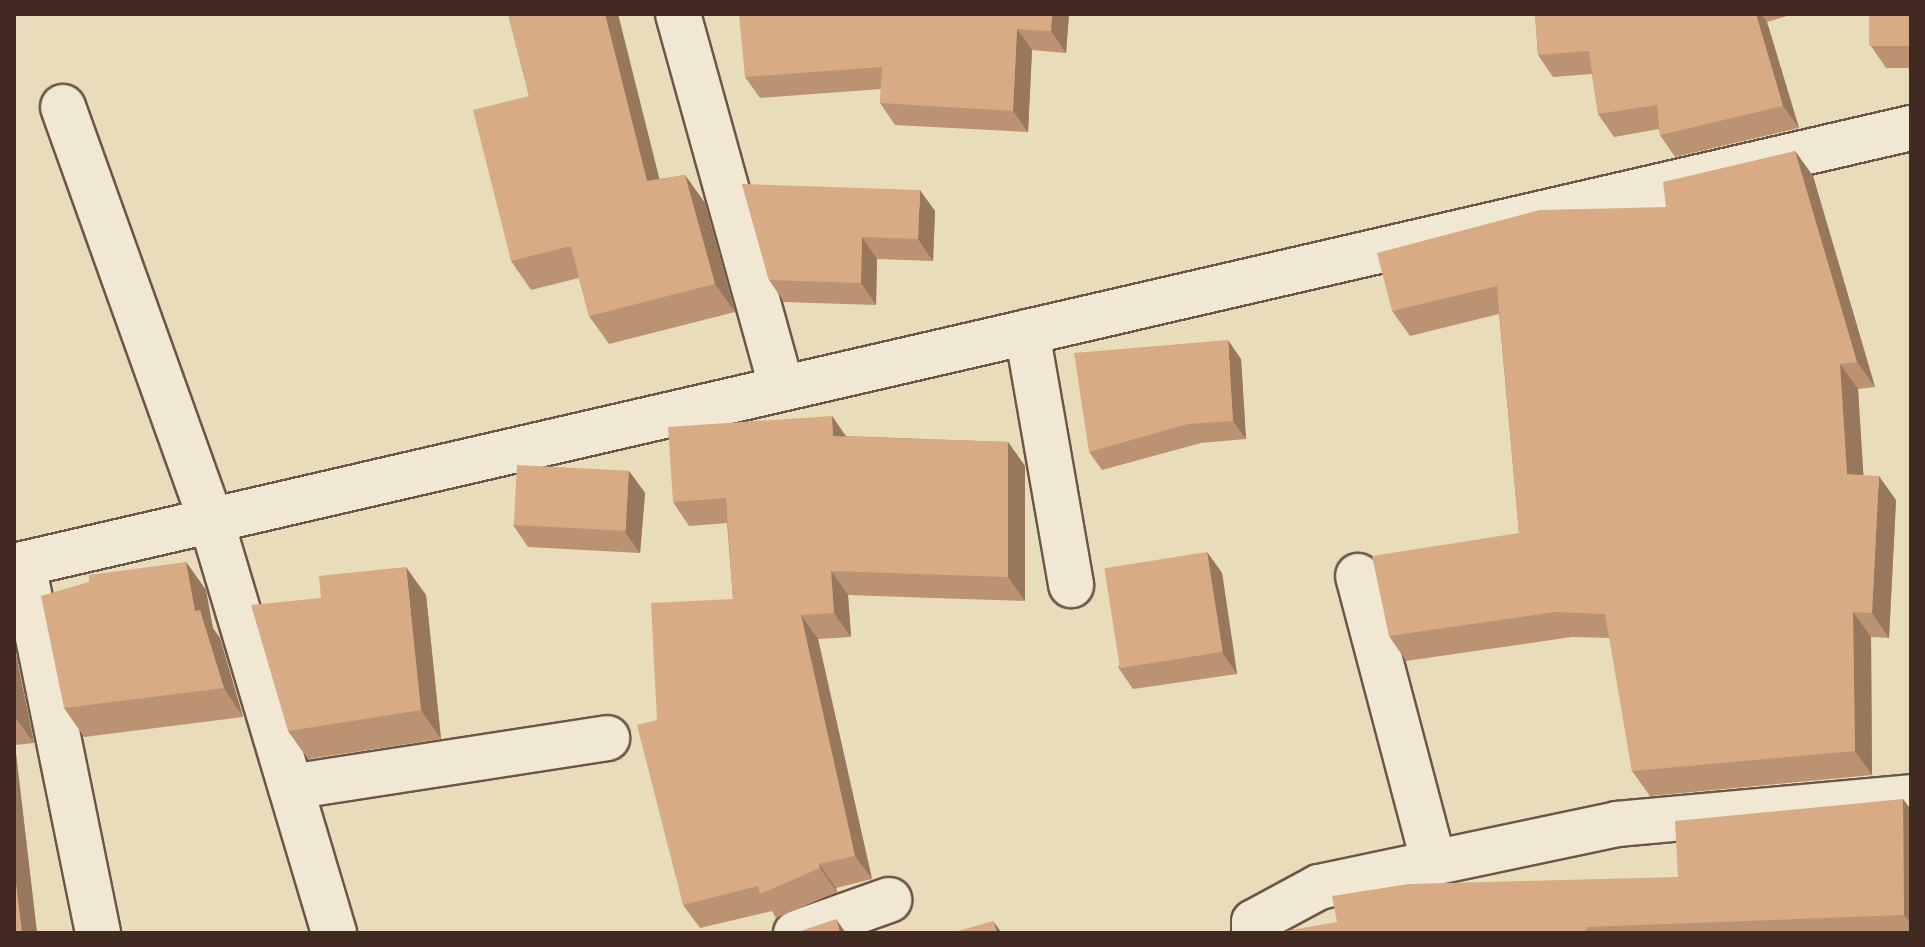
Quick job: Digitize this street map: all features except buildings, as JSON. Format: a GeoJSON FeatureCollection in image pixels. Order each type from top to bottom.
{"type":"FeatureCollection","features":[{"type":"Feature","properties":{"kind":"street"},"geometry":{"type":"LineString","coordinates":[[678,14],[782,388]]}},
{"type":"Feature","properties":{"kind":"street"},"geometry":{"type":"LineString","coordinates":[[63,107],[211,520],[334,933]]}},
{"type":"Feature","properties":{"kind":"street"},"geometry":{"type":"LineString","coordinates":[[90,932],[19,565],[1911,128]]}},
{"type":"Feature","properties":{"kind":"street"},"geometry":{"type":"LineString","coordinates":[[1027,332],[1071,585]]}},
{"type":"Feature","properties":{"kind":"street"},"geometry":{"type":"LineString","coordinates":[[1358,576],[1434,863]]}},
{"type":"Feature","properties":{"kind":"street"},"geometry":{"type":"LineString","coordinates":[[291,787],[607,738]]}},
{"type":"Feature","properties":{"kind":"street"},"geometry":{"type":"LineString","coordinates":[[1254,933],[1254,922],[1319,887],[1617,824],[1911,797]]}},
{"type":"Feature","properties":{"kind":"street"},"geometry":{"type":"LineString","coordinates":[[796,933],[889,900]]}}]}
